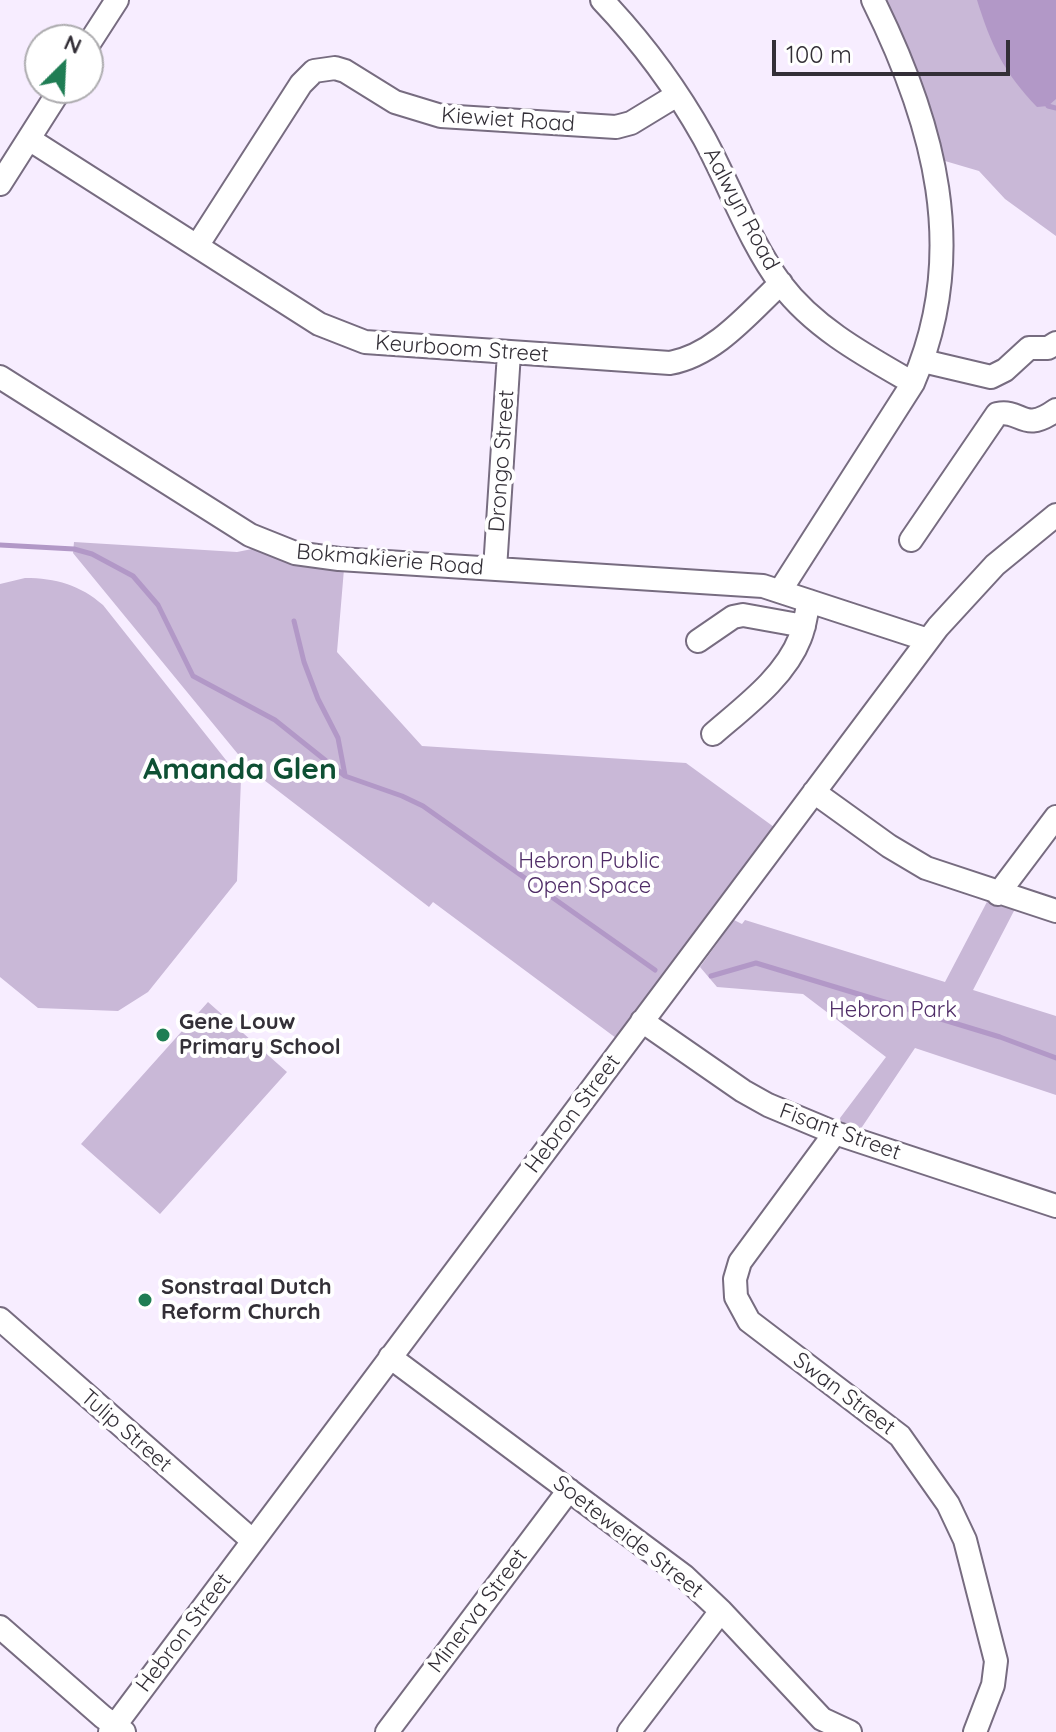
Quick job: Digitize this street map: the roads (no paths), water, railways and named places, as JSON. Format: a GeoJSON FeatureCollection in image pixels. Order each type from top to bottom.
{"type":"FeatureCollection","features":[{"type":"Feature","properties":{"kind":"street"},"geometry":{"type":"LineString","coordinates":[[102,24],[117,0]]}},
{"type":"Feature","properties":{"kind":"street","name":"Aalwyn Road"},"geometry":{"type":"LineString","coordinates":[[602,0],[646,48],[677,95],[781,283],[819,323],[913,383]]}},
{"type":"Feature","properties":{"kind":"street"},"geometry":{"type":"LineString","coordinates":[[780,591],[913,383],[934,327],[941,287],[944,241],[928,145],[910,87],[873,0]]}},
{"type":"Feature","properties":{"kind":"street","name":"Kiewiet Road"},"geometry":{"type":"LineString","coordinates":[[197,246],[304,79],[319,69],[340,69],[395,102],[441,116],[616,127],[631,123],[677,95]]}},
{"type":"Feature","properties":{"kind":"street"},"geometry":{"type":"LineString","coordinates":[[0,184],[51,104]]}},
{"type":"Feature","properties":{"kind":"street","name":"Keurboom Street"},"geometry":{"type":"LineString","coordinates":[[29,139],[319,324],[347,337],[386,345],[660,363],[680,361],[706,350],[781,283]]}},
{"type":"Feature","properties":{"kind":"street"},"geometry":{"type":"LineString","coordinates":[[923,361],[991,377],[1005,370],[1029,348],[1048,348],[1056,343]]}},
{"type":"Feature","properties":{"kind":"street","name":"Drongo Street"},"geometry":{"type":"LineString","coordinates":[[495,569],[509,353]]}},
{"type":"Feature","properties":{"kind":"street","name":"Bokmakierie Road"},"geometry":{"type":"LineString","coordinates":[[0,377],[250,535],[278,548],[312,556],[763,586],[928,640]]}},
{"type":"Feature","properties":{"kind":"street"},"geometry":{"type":"LineString","coordinates":[[911,540],[997,414],[1004,412],[1035,421],[1056,410]]}},
{"type":"Feature","properties":{"kind":"street","name":"Hebron Street"},"geometry":{"type":"LineString","coordinates":[[116,1730],[390,1357],[928,640],[954,607],[995,565],[1056,515]]}},
{"type":"Feature","properties":{"kind":"street"},"geometry":{"type":"LineString","coordinates":[[713,734],[766,686],[795,648],[809,601]]}},
{"type":"Feature","properties":{"kind":"street"},"geometry":{"type":"LineString","coordinates":[[698,641],[733,617],[743,615],[804,626]]}},
{"type":"Feature","properties":{"kind":"street"},"geometry":{"type":"LineString","coordinates":[[814,792],[911,860],[998,894],[1056,911]]}},
{"type":"Feature","properties":{"kind":"street"},"geometry":{"type":"LineString","coordinates":[[998,894],[1056,817]]}},
{"type":"Feature","properties":{"kind":"street","name":"Fisant Street"},"geometry":{"type":"LineString","coordinates":[[642,1021],[768,1105],[835,1133],[1056,1206]]}},
{"type":"Feature","properties":{"kind":"street","name":"Swan Street"},"geometry":{"type":"LineString","coordinates":[[835,1133],[740,1262],[735,1279],[736,1297],[743,1314],[767,1337],[900,1436],[948,1504],[965,1540],[996,1661],[993,1685],[975,1732]]}},
{"type":"Feature","properties":{"kind":"street","name":"Tulip Street"},"geometry":{"type":"LineString","coordinates":[[0,1319],[253,1541]]}},
{"type":"Feature","properties":{"kind":"street","name":"Soeteweide Street"},"geometry":{"type":"LineString","coordinates":[[390,1357],[684,1576],[721,1611],[818,1726],[850,1732]]}},
{"type":"Feature","properties":{"kind":"street","name":"Minerva Street"},"geometry":{"type":"LineString","coordinates":[[387,1732],[569,1490]]}},
{"type":"Feature","properties":{"kind":"street"},"geometry":{"type":"LineString","coordinates":[[629,1732],[721,1611]]}},
{"type":"Feature","properties":{"kind":"street"},"geometry":{"type":"LineString","coordinates":[[0,1627],[116,1730]]}},
{"type":"Feature","properties":{"kind":"waterway"},"geometry":{"type":"LineString","coordinates":[[1048,106],[1056,108]]}},
{"type":"Feature","properties":{"kind":"waterway"},"geometry":{"type":"LineString","coordinates":[[0,545],[74,549],[92,554],[133,576],[158,605],[193,676],[275,720],[345,776],[423,806],[655,970]]}},
{"type":"Feature","properties":{"kind":"waterway"},"geometry":{"type":"LineString","coordinates":[[294,621],[304,662],[338,738],[345,775]]}},
{"type":"Feature","properties":{"kind":"waterway"},"geometry":{"type":"LineString","coordinates":[[711,976],[756,963],[1000,1037],[1056,1058]]}},
{"type":"Feature","properties":{"kind":"place","name":"Gene Louw Primary School"},"geometry":{"type":"Point","coordinates":[163,1035]}},
{"type":"Feature","properties":{"kind":"place","name":"Sonstraal Dutch Reform Church"},"geometry":{"type":"Point","coordinates":[145,1300]}},
{"type":"Feature","properties":{"kind":"district","name":"Amanda Glen"},"geometry":{"type":"Point","coordinates":[240,770]}},
{"type":"Feature","properties":{"kind":"park label","name":"Hebron Public Open Space"},"geometry":{"type":"Point","coordinates":[589,874]}},
{"type":"Feature","properties":{"kind":"park label","name":"Hebron Park"},"geometry":{"type":"Point","coordinates":[893,1010]}}]}
